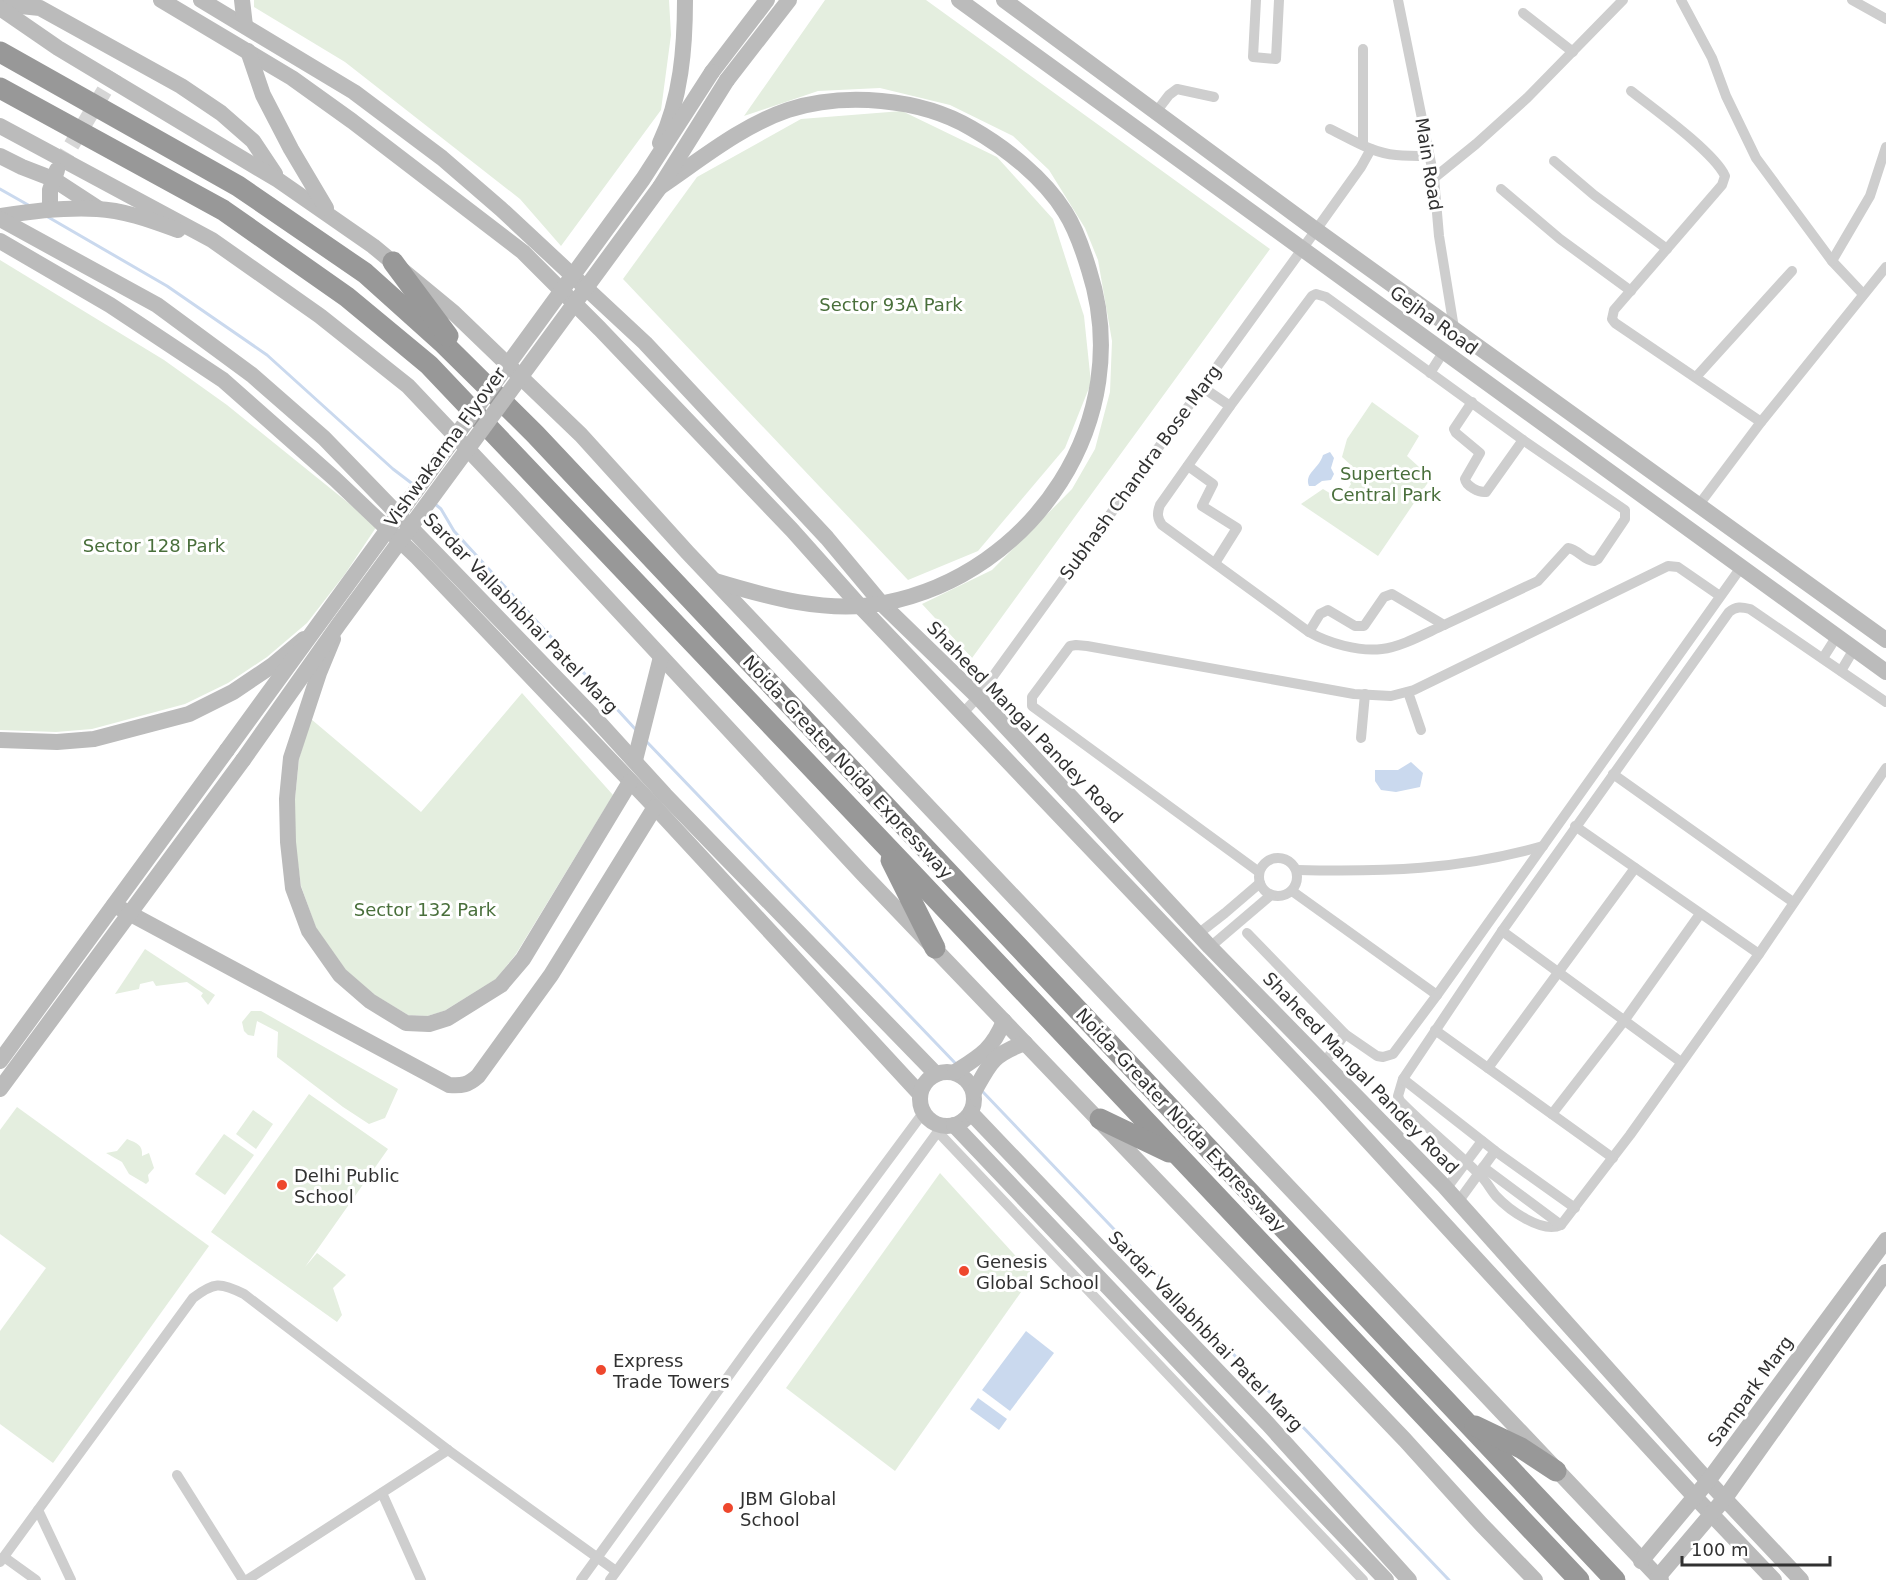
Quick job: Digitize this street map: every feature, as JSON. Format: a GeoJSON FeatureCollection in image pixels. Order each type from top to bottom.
{"type":"FeatureCollection","features":[{"type":"Feature","properties":{"kind":"highway","name":"Noida-Greater Noida Expressway"},"geometry":{"type":"LineString","coordinates":[[0,52],[238,186],[365,273],[468,368],[536,434],[1615,1580]]}},
{"type":"Feature","properties":{"kind":"highway","name":"Noida-Greater Noida Expressway"},"geometry":{"type":"LineString","coordinates":[[0,88],[223,210],[347,297],[429,365],[1579,1580]]}},
{"type":"Feature","properties":{"kind":"highway"},"geometry":{"type":"LineString","coordinates":[[393,262],[443,328],[468,368]]}},
{"type":"Feature","properties":{"kind":"highway"},"geometry":{"type":"LineString","coordinates":[[880,839],[935,948]]}},
{"type":"Feature","properties":{"kind":"highway"},"geometry":{"type":"LineString","coordinates":[[1100,1119],[1181,1158]]}},
{"type":"Feature","properties":{"kind":"highway"},"geometry":{"type":"LineString","coordinates":[[1466,1423],[1491,1432],[1556,1471]]}},
{"type":"Feature","properties":{"kind":"street"},"geometry":{"type":"LineString","coordinates":[[161,0],[248,51],[352,121],[528,246]]}},
{"type":"Feature","properties":{"kind":"street"},"geometry":{"type":"LineString","coordinates":[[201,0],[354,92],[442,158],[528,246],[616,346],[792,530],[860,605],[1323,1092],[1774,1580]]}},
{"type":"Feature","properties":{"kind":"street"},"geometry":{"type":"LineString","coordinates":[[242,0],[245,26]]}},
{"type":"Feature","properties":{"kind":"street"},"geometry":{"type":"LineString","coordinates":[[643,179],[669,125],[679,80],[685,34],[685,0]]}},
{"type":"Feature","properties":{"kind":"street","name":"Vishwakarma Flyover"},"geometry":{"type":"LineString","coordinates":[[121,909],[243,760],[339,624],[660,187],[720,76],[767,0]]}},
{"type":"Feature","properties":{"kind":"street","name":"Vishwakarma Flyover"},"geometry":{"type":"LineString","coordinates":[[121,909],[169,830],[643,179],[720,76],[789,0]]}},
{"type":"Feature","properties":{"kind":"street","name":"Gejha Road"},"geometry":{"type":"LineString","coordinates":[[959,0],[1886,672]]}},
{"type":"Feature","properties":{"kind":"street","name":"Gejha Road"},"geometry":{"type":"LineString","coordinates":[[1004,0],[1316,230],[1886,640]]}},
{"type":"Feature","properties":{"kind":"street"},"geometry":{"type":"LineString","coordinates":[[1256,0],[1253,57],[1276,59],[1279,0]]}},
{"type":"Feature","properties":{"kind":"street","name":"Main Road"},"geometry":{"type":"LineString","coordinates":[[1398,0],[1434,178],[1439,236],[1454,328]]}},
{"type":"Feature","properties":{"kind":"street"},"geometry":{"type":"LineString","coordinates":[[1434,178],[1506,117],[1623,0]]}},
{"type":"Feature","properties":{"kind":"street"},"geometry":{"type":"LineString","coordinates":[[1694,0],[1683,3],[1712,58],[1726,96],[1756,158],[1832,261],[1863,294]]}},
{"type":"Feature","properties":{"kind":"street"},"geometry":{"type":"LineString","coordinates":[[1852,0],[1886,19]]}},
{"type":"Feature","properties":{"kind":"street"},"geometry":{"type":"LineString","coordinates":[[0,6],[37,4],[181,86],[221,112],[253,141],[279,180]]}},
{"type":"Feature","properties":{"kind":"street"},"geometry":{"type":"LineString","coordinates":[[0,6],[58,48],[279,180],[393,262],[454,313],[581,435],[714,580],[1641,1561],[1660,1578],[1725,1498],[1886,1272]]}},
{"type":"Feature","properties":{"kind":"street"},"geometry":{"type":"LineString","coordinates":[[1523,13],[1573,52]]}},
{"type":"Feature","properties":{"kind":"street"},"geometry":{"type":"LineString","coordinates":[[1363,49],[1367,147]]}},
{"type":"Feature","properties":{"kind":"street"},"geometry":{"type":"LineString","coordinates":[[248,51],[263,94],[311,186],[332,216]]}},
{"type":"Feature","properties":{"kind":"street"},"geometry":{"type":"LineString","coordinates":[[115,73],[126,54]]}},
{"type":"Feature","properties":{"kind":"street"},"geometry":{"type":"LineString","coordinates":[[1156,112],[1169,95],[1178,89],[1214,97]]}},
{"type":"Feature","properties":{"kind":"street"},"geometry":{"type":"LineString","coordinates":[[1631,91],[1670,121],[1714,161],[1725,176],[1722,185],[1612,315],[1615,323],[1761,422]]}},
{"type":"Feature","properties":{"kind":"street"},"geometry":{"type":"LineString","coordinates":[[660,187],[724,143],[758,123],[788,110],[827,102],[872,100],[916,105],[958,120],[999,144],[1036,177],[1064,211],[1082,248],[1097,295],[1103,341],[1100,384],[1090,422],[1069,470],[1031,523],[992,557],[960,576],[908,597],[882,604],[837,606],[779,600],[714,580]]}},
{"type":"Feature","properties":{"kind":"street"},"geometry":{"type":"LineString","coordinates":[[0,126],[213,240],[320,316],[408,386],[935,948],[1405,1440],[1535,1580]]}},
{"type":"Feature","properties":{"kind":"street"},"geometry":{"type":"LineString","coordinates":[[1330,129],[1367,147],[1395,155],[1429,156]]}},
{"type":"Feature","properties":{"kind":"street","name":"Subhash Chandra Bose Marg"},"geometry":{"type":"LineString","coordinates":[[963,713],[978,697],[1316,230],[1367,147]]}},
{"type":"Feature","properties":{"kind":"street"},"geometry":{"type":"LineString","coordinates":[[1832,261],[1870,196],[1886,147]]}},
{"type":"Feature","properties":{"kind":"street"},"geometry":{"type":"LineString","coordinates":[[0,156],[22,167],[56,172],[99,209]]}},
{"type":"Feature","properties":{"kind":"street"},"geometry":{"type":"LineString","coordinates":[[1554,161],[1594,195],[1667,249]]}},
{"type":"Feature","properties":{"kind":"street"},"geometry":{"type":"LineString","coordinates":[[49,210],[50,189],[56,172]]}},
{"type":"Feature","properties":{"kind":"street"},"geometry":{"type":"LineString","coordinates":[[1501,189],[1560,239],[1631,291]]}},
{"type":"Feature","properties":{"kind":"street"},"geometry":{"type":"LineString","coordinates":[[5,216],[49,210],[99,209],[134,216],[176,230],[234,255]]}},
{"type":"Feature","properties":{"kind":"street","name":"Sardar Vallabhbhai Patel Marg"},"geometry":{"type":"LineString","coordinates":[[5,216],[157,305],[252,375],[324,438],[636,752],[665,795],[936,1074]]}},
{"type":"Feature","properties":{"kind":"street","name":"Sardar Vallabhbhai Patel Marg"},"geometry":{"type":"LineString","coordinates":[[0,241],[110,305],[223,380],[335,478],[417,557],[655,807],[774,946],[920,1094]]}},
{"type":"Feature","properties":{"kind":"street","name":"Shaheed Mangal Pandey Road"},"geometry":{"type":"LineString","coordinates":[[528,246],[645,343],[827,538],[882,604],[978,697],[1210,947],[1446,1189],[1708,1481],[1802,1580]]}},
{"type":"Feature","properties":{"kind":"street"},"geometry":{"type":"LineString","coordinates":[[1698,506],[1761,422],[1886,267]]}},
{"type":"Feature","properties":{"kind":"street"},"geometry":{"type":"LineString","coordinates":[[1696,377],[1792,272]]}},
{"type":"Feature","properties":{"kind":"street"},"geometry":{"type":"LineString","coordinates":[[1316,294],[1326,297],[1430,373],[1625,510],[1625,519],[1594,561],[1589,561],[1568,548],[1538,581],[1444,625],[1381,649],[1358,647],[1318,638],[1162,525],[1158,519],[1160,505],[1312,296],[1316,294]]}},
{"type":"Feature","properties":{"kind":"street"},"geometry":{"type":"LineString","coordinates":[[1430,373],[1444,351]]}},
{"type":"Feature","properties":{"kind":"street"},"geometry":{"type":"LineString","coordinates":[[1202,387],[1230,406]]}},
{"type":"Feature","properties":{"kind":"street"},"geometry":{"type":"LineString","coordinates":[[1472,402],[1454,429],[1456,434],[1480,453],[1466,476],[1467,484],[1481,492],[1486,492],[1523,440]]}},
{"type":"Feature","properties":{"kind":"street"},"geometry":{"type":"LineString","coordinates":[[1188,466],[1213,484],[1202,506],[1237,528],[1215,563]]}},
{"type":"Feature","properties":{"kind":"street"},"geometry":{"type":"LineString","coordinates":[[1198,934],[1231,908],[1259,877],[1265,862],[1275,857],[1286,858],[1297,870],[1297,881],[1292,891],[1282,896],[1266,892],[1259,877],[1032,706],[1032,697],[1066,651],[1076,645],[1365,694],[1391,696],[1408,692],[1668,566],[1678,567],[1720,596]]}},
{"type":"Feature","properties":{"kind":"street"},"geometry":{"type":"LineString","coordinates":[[1247,933],[1345,1034],[1377,1056],[1393,1054],[1742,566]]}},
{"type":"Feature","properties":{"kind":"street"},"geometry":{"type":"LineString","coordinates":[[1309,632],[1320,614],[1328,610],[1355,626],[1364,626],[1384,597],[1392,594],[1444,625]]}},
{"type":"Feature","properties":{"kind":"street"},"geometry":{"type":"LineString","coordinates":[[1561,1225],[1481,1170],[1466,1163],[1400,1101],[1398,1096],[1403,1079],[1575,826],[1732,609],[1743,607],[1750,609],[1886,702]]}},
{"type":"Feature","properties":{"kind":"street"},"geometry":{"type":"LineString","coordinates":[[339,624],[319,674],[291,758],[287,799],[288,842],[293,888],[309,931],[340,975],[370,1001],[406,1023],[429,1024],[448,1018],[501,985],[523,959],[630,782]]}},
{"type":"Feature","properties":{"kind":"street"},"geometry":{"type":"LineString","coordinates":[[0,740],[57,742],[94,739],[189,714],[233,692],[273,665],[314,630]]}},
{"type":"Feature","properties":{"kind":"street"},"geometry":{"type":"LineString","coordinates":[[1822,658],[1838,636]]}},
{"type":"Feature","properties":{"kind":"street"},"geometry":{"type":"LineString","coordinates":[[1841,671],[1854,649]]}},
{"type":"Feature","properties":{"kind":"street"},"geometry":{"type":"LineString","coordinates":[[636,752],[661,657]]}},
{"type":"Feature","properties":{"kind":"street"},"geometry":{"type":"LineString","coordinates":[[1408,692],[1421,730]]}},
{"type":"Feature","properties":{"kind":"street"},"geometry":{"type":"LineString","coordinates":[[1361,738],[1365,694]]}},
{"type":"Feature","properties":{"kind":"street"},"geometry":{"type":"LineString","coordinates":[[1481,1170],[1497,1198],[1522,1216],[1545,1226],[1561,1225],[1613,1158],[1759,954],[1886,768]]}},
{"type":"Feature","properties":{"kind":"street"},"geometry":{"type":"LineString","coordinates":[[1613,774],[1793,902]]}},
{"type":"Feature","properties":{"kind":"street"},"geometry":{"type":"LineString","coordinates":[[121,909],[449,1085],[461,1086],[478,1076],[551,975],[655,807]]}},
{"type":"Feature","properties":{"kind":"street"},"geometry":{"type":"LineString","coordinates":[[1575,826],[1759,954]]}},
{"type":"Feature","properties":{"kind":"street"},"geometry":{"type":"LineString","coordinates":[[1297,870],[1387,871],[1446,867],[1498,858],[1543,846]]}},
{"type":"Feature","properties":{"kind":"street"},"geometry":{"type":"LineString","coordinates":[[1488,1068],[1635,868]]}},
{"type":"Feature","properties":{"kind":"street"},"geometry":{"type":"LineString","coordinates":[[1292,891],[1437,995]]}},
{"type":"Feature","properties":{"kind":"street"},"geometry":{"type":"LineString","coordinates":[[1210,947],[1271,895]]}},
{"type":"Feature","properties":{"kind":"street"},"geometry":{"type":"LineString","coordinates":[[1231,908],[1243,920]]}},
{"type":"Feature","properties":{"kind":"street"},"geometry":{"type":"LineString","coordinates":[[0,1061],[121,909]]}},
{"type":"Feature","properties":{"kind":"street"},"geometry":{"type":"LineString","coordinates":[[0,1089],[121,909]]}},
{"type":"Feature","properties":{"kind":"street"},"geometry":{"type":"LineString","coordinates":[[1552,1114],[1624,1022],[1700,914]]}},
{"type":"Feature","properties":{"kind":"street"},"geometry":{"type":"LineString","coordinates":[[1502,931],[1681,1062]]}},
{"type":"Feature","properties":{"kind":"street"},"geometry":{"type":"LineString","coordinates":[[955,1072],[989,1047],[1004,1021]]}},
{"type":"Feature","properties":{"kind":"street"},"geometry":{"type":"LineString","coordinates":[[1435,1030],[1613,1158]]}},
{"type":"Feature","properties":{"kind":"street"},"geometry":{"type":"LineString","coordinates":[[1324,1063],[1345,1034]]}},
{"type":"Feature","properties":{"kind":"street"},"geometry":{"type":"LineString","coordinates":[[974,1092],[999,1054],[1025,1043]]}},
{"type":"Feature","properties":{"kind":"street"},"geometry":{"type":"LineString","coordinates":[[36,1580],[2,1559],[193,1298],[206,1288],[217,1284],[244,1294],[448,1450],[597,1557],[613,1576],[945,1128],[964,1121],[970,1113],[974,1103],[974,1092],[970,1083],[955,1072],[945,1071],[925,1082],[919,1100],[923,1113],[931,1122],[945,1128],[1386,1580]]}},
{"type":"Feature","properties":{"kind":"street"},"geometry":{"type":"LineString","coordinates":[[1403,1079],[1495,1151],[1575,1208]]}},
{"type":"Feature","properties":{"kind":"street"},"geometry":{"type":"LineString","coordinates":[[581,1580],[923,1113]]}},
{"type":"Feature","properties":{"kind":"street","name":"Sardar Vallabhbhai Patel Marg"},"geometry":{"type":"LineString","coordinates":[[970,1113],[1269,1424],[1409,1580]]}},
{"type":"Feature","properties":{"kind":"street"},"geometry":{"type":"LineString","coordinates":[[945,1128],[1363,1580]]}},
{"type":"Feature","properties":{"kind":"street"},"geometry":{"type":"LineString","coordinates":[[1446,1189],[1482,1141]]}},
{"type":"Feature","properties":{"kind":"street"},"geometry":{"type":"LineString","coordinates":[[1458,1202],[1495,1151]]}},
{"type":"Feature","properties":{"kind":"street","name":"Sampark Marg"},"geometry":{"type":"LineString","coordinates":[[1641,1561],[1708,1481],[1886,1240]]}},
{"type":"Feature","properties":{"kind":"street"},"geometry":{"type":"LineString","coordinates":[[177,1474],[245,1580],[448,1450]]}},
{"type":"Feature","properties":{"kind":"street"},"geometry":{"type":"LineString","coordinates":[[382,1493],[421,1580]]}},
{"type":"Feature","properties":{"kind":"street"},"geometry":{"type":"LineString","coordinates":[[38,1510],[71,1580]]}},
{"type":"Feature","properties":{"kind":"green space"},"geometry":{"type":"Polygon","coordinates":[[[254,0],[669,0],[671,35],[661,110],[561,246],[520,199],[345,62],[254,7],[254,0]]]}},
{"type":"Feature","properties":{"kind":"green space"},"geometry":{"type":"Polygon","coordinates":[[[825,0],[926,0],[1270,249],[972,658],[922,604],[992,570],[1072,489],[1095,449],[1110,392],[1112,341],[1098,260],[1085,228],[1049,170],[1013,136],[950,105],[880,88],[818,91],[744,116],[825,0]]]}},
{"type":"Feature","properties":{"kind":"green space","name":"Sector 93A Park"},"geometry":{"type":"Polygon","coordinates":[[[902,111],[997,157],[1053,219],[1084,316],[1091,383],[1065,448],[978,551],[908,580],[623,279],[697,177],[801,119],[902,111]]]}},
{"type":"Feature","properties":{"kind":"green space","name":"Sector 128 Park"},"geometry":{"type":"Polygon","coordinates":[[[0,260],[164,360],[227,405],[377,526],[345,574],[307,623],[267,657],[228,683],[185,704],[92,729],[56,732],[0,730],[0,260]]]}},
{"type":"Feature","properties":{"kind":"green space","name":"Supertech Central Park"},"geometry":{"type":"Polygon","coordinates":[[[1372,402],[1419,436],[1407,456],[1431,478],[1378,556],[1301,504],[1323,489],[1341,500],[1351,484],[1347,476],[1353,467],[1342,457],[1347,439],[1372,402]]]}},
{"type":"Feature","properties":{"kind":"green space","name":"Sector 132 Park"},"geometry":{"type":"Polygon","coordinates":[[[522,693],[613,795],[516,954],[496,979],[444,1011],[427,1016],[408,1015],[375,995],[346,970],[316,928],[301,886],[295,842],[295,799],[299,759],[311,719],[421,812],[522,693]]]}},
{"type":"Feature","properties":{"kind":"green space"},"geometry":{"type":"Polygon","coordinates":[[[145,949],[215,995],[208,1005],[201,996],[203,993],[187,982],[156,986],[153,981],[140,984],[139,989],[115,994],[145,949]]]}},
{"type":"Feature","properties":{"kind":"green space"},"geometry":{"type":"Polygon","coordinates":[[[251,1011],[261,1011],[398,1089],[385,1118],[369,1124],[277,1057],[278,1032],[257,1021],[254,1036],[248,1035],[244,1031],[242,1022],[251,1011]]]}},
{"type":"Feature","properties":{"kind":"green space"},"geometry":{"type":"Polygon","coordinates":[[[309,1094],[388,1149],[305,1267],[317,1253],[346,1275],[333,1288],[342,1315],[337,1322],[211,1232],[309,1094]]]}},
{"type":"Feature","properties":{"kind":"green space"},"geometry":{"type":"Polygon","coordinates":[[[17,1107],[209,1246],[53,1463],[0,1424],[0,1331],[46,1268],[0,1234],[0,1130],[17,1107]]]}},
{"type":"Feature","properties":{"kind":"green space"},"geometry":{"type":"Polygon","coordinates":[[[253,1110],[273,1124],[256,1149],[236,1134],[253,1110]]]}},
{"type":"Feature","properties":{"kind":"green space"},"geometry":{"type":"Polygon","coordinates":[[[224,1134],[254,1155],[225,1195],[195,1174],[224,1134]]]}},
{"type":"Feature","properties":{"kind":"green space"},"geometry":{"type":"Polygon","coordinates":[[[127,1139],[139,1145],[142,1156],[149,1153],[154,1168],[148,1175],[149,1181],[146,1184],[129,1174],[122,1162],[106,1153],[117,1151],[127,1139]]]}},
{"type":"Feature","properties":{"kind":"green space"},"geometry":{"type":"Polygon","coordinates":[[[940,1173],[1033,1275],[895,1471],[786,1388],[940,1173]]]}},
{"type":"Feature","properties":{"kind":"water"},"geometry":{"type":"Polygon","coordinates":[[[1330,452],[1334,458],[1331,468],[1334,474],[1331,480],[1309,486],[1310,474],[1323,455],[1330,452]]]}},
{"type":"Feature","properties":{"kind":"water"},"geometry":{"type":"Polygon","coordinates":[[[1411,762],[1423,773],[1420,787],[1396,792],[1381,790],[1375,781],[1375,770],[1398,770],[1411,762]]]}},
{"type":"Feature","properties":{"kind":"water"},"geometry":{"type":"Polygon","coordinates":[[[1026,1331],[1054,1353],[1010,1411],[982,1390],[1026,1331]]]}},
{"type":"Feature","properties":{"kind":"water"},"geometry":{"type":"Polygon","coordinates":[[[978,1398],[1007,1419],[999,1430],[970,1409],[978,1398]]]}},
{"type":"Feature","properties":{"kind":"waterway"},"geometry":{"type":"LineString","coordinates":[[0,189],[30,206]]}},
{"type":"Feature","properties":{"kind":"waterway"},"geometry":{"type":"LineString","coordinates":[[48,217],[167,286],[267,355],[393,469],[414,485]]}},
{"type":"Feature","properties":{"kind":"waterway"},"geometry":{"type":"LineString","coordinates":[[435,504],[441,509],[454,531],[637,731]]}},
{"type":"Feature","properties":{"kind":"waterway"},"geometry":{"type":"LineString","coordinates":[[646,741],[957,1065]]}},
{"type":"Feature","properties":{"kind":"waterway"},"geometry":{"type":"LineString","coordinates":[[963,1072],[973,1082]]}},
{"type":"Feature","properties":{"kind":"waterway"},"geometry":{"type":"LineString","coordinates":[[982,1091],[1449,1580]]}},
{"type":"Feature","properties":{"kind":"tunnel"},"geometry":{"type":"LineString","coordinates":[[59,166],[115,73]]}},
{"type":"Feature","properties":{"kind":"place","name":"Delhi Public School"},"geometry":{"type":"Point","coordinates":[282,1185]}},
{"type":"Feature","properties":{"kind":"place","name":"Genesis Global School"},"geometry":{"type":"Point","coordinates":[964,1271]}},
{"type":"Feature","properties":{"kind":"place","name":"Express Trade Towers"},"geometry":{"type":"Point","coordinates":[601,1370]}},
{"type":"Feature","properties":{"kind":"place","name":"JBM Global School"},"geometry":{"type":"Point","coordinates":[728,1508]}}]}
